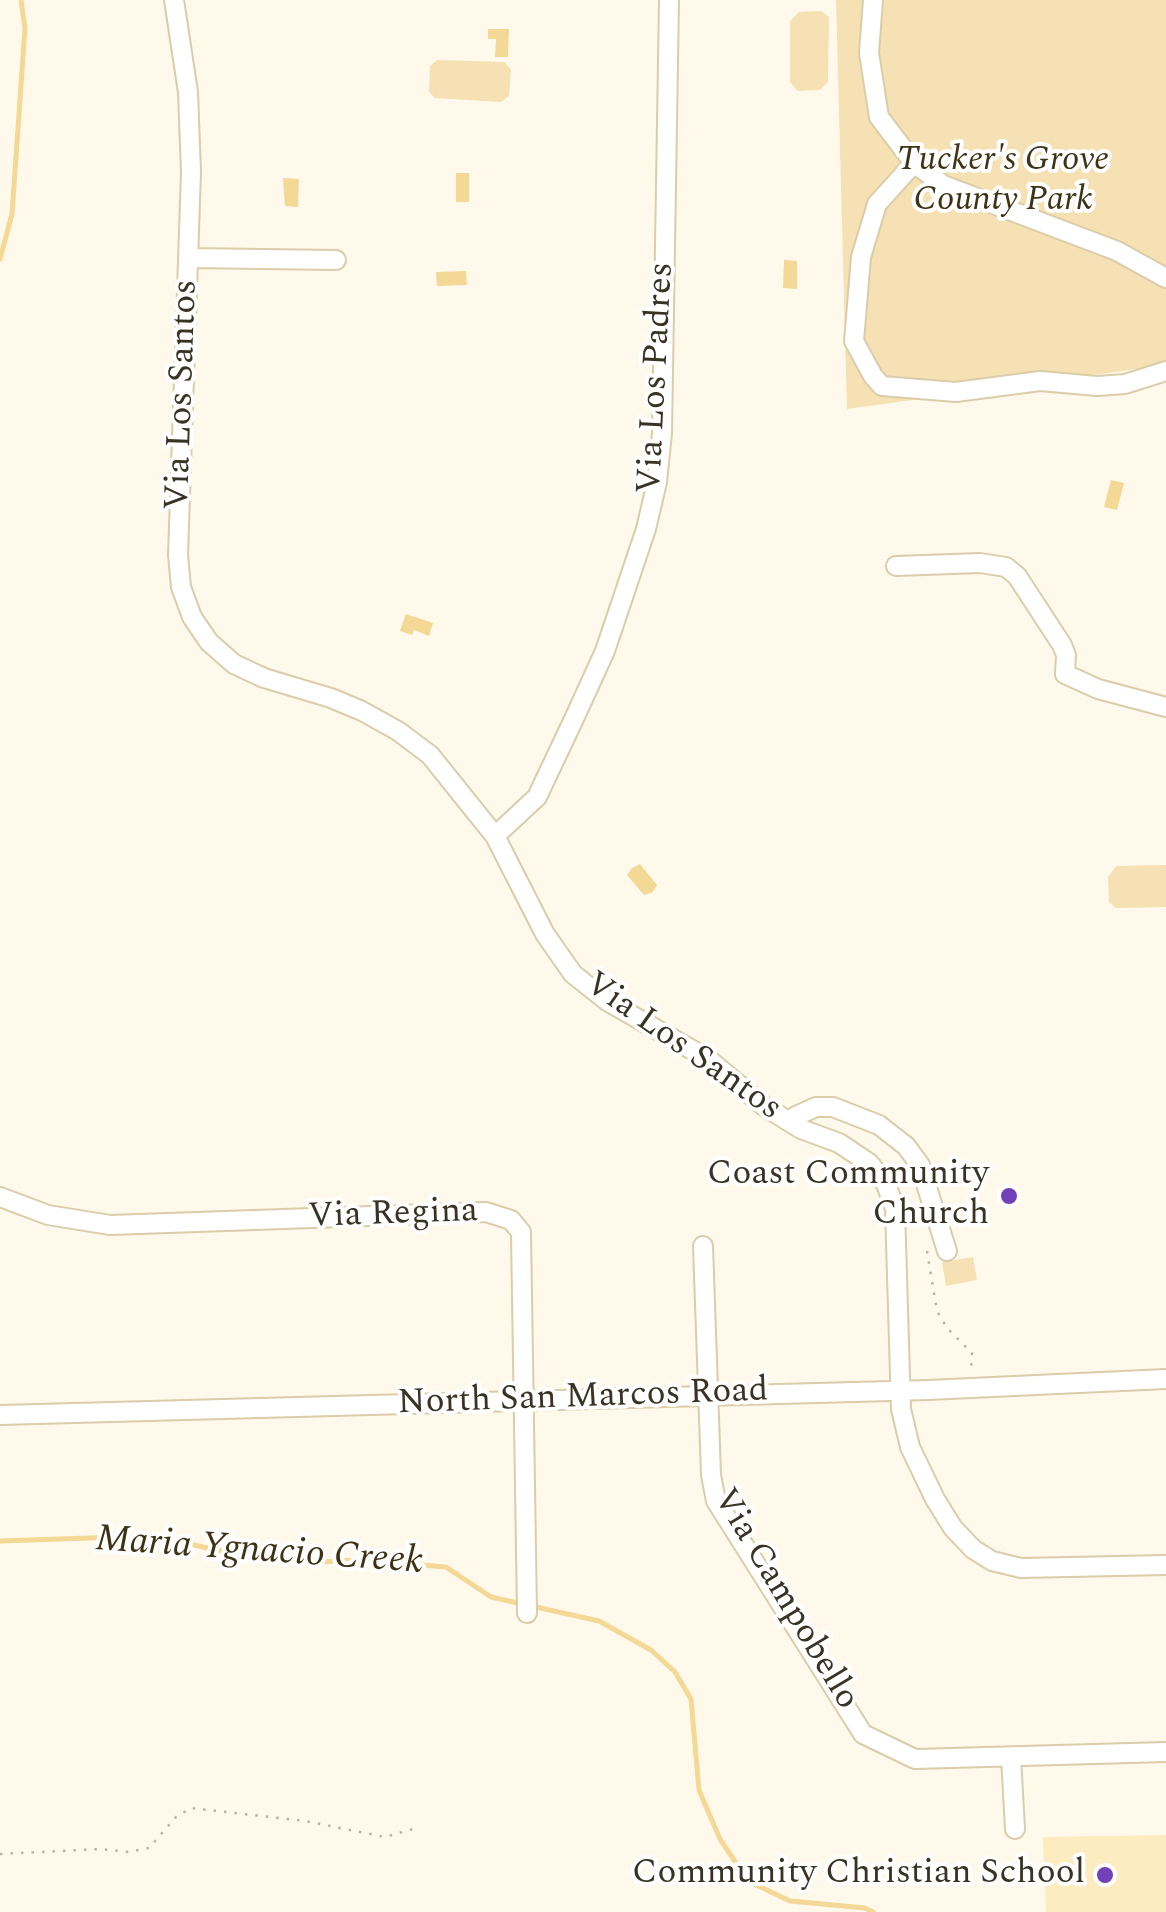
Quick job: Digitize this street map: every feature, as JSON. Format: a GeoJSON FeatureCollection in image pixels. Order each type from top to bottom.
{"type":"FeatureCollection","features":[{"type":"Feature","properties":{"kind":"street","name":"Via Los Santos"},"geometry":{"type":"LineString","coordinates":[[174,0],[188,92],[191,172],[178,555],[181,587],[192,617],[210,642],[234,664],[264,678],[331,698],[398,731],[430,756],[495,836],[545,934],[574,974],[607,1001],[708,1059],[792,1124],[839,1143],[869,1163],[886,1184],[896,1209],[900,1390]]}},
{"type":"Feature","properties":{"kind":"street","name":"Via Los Padres"},"geometry":{"type":"LineString","coordinates":[[495,836],[537,797],[573,721],[605,651],[646,529],[657,482],[663,414],[669,0]]}},
{"type":"Feature","properties":{"kind":"street"},"geometry":{"type":"LineString","coordinates":[[873,0],[869,53],[880,116],[914,163],[943,186],[1118,251],[1166,278]]}},
{"type":"Feature","properties":{"kind":"street"},"geometry":{"type":"LineString","coordinates":[[914,163],[877,204],[861,257],[854,341],[882,386],[956,392],[1040,380],[1097,386],[1125,384],[1166,371]]}},
{"type":"Feature","properties":{"kind":"street"},"geometry":{"type":"LineString","coordinates":[[189,258],[336,260]]}},
{"type":"Feature","properties":{"kind":"street"},"geometry":{"type":"LineString","coordinates":[[896,566],[1006,567],[1017,576],[1062,645],[1066,654],[1065,674],[1098,688],[1166,706]]}},
{"type":"Feature","properties":{"kind":"street"},"geometry":{"type":"LineString","coordinates":[[792,1124],[796,1116],[816,1107],[833,1107],[878,1125],[906,1146],[920,1165],[939,1249]]}},
{"type":"Feature","properties":{"kind":"street","name":"Via Regina"},"geometry":{"type":"LineString","coordinates":[[0,1197],[48,1214],[110,1225],[498,1213],[512,1220],[521,1232],[527,1613]]}},
{"type":"Feature","properties":{"kind":"street","name":"Via Campobello"},"geometry":{"type":"LineString","coordinates":[[703,1246],[711,1475],[716,1501],[863,1734],[915,1759],[1166,1752]]}},
{"type":"Feature","properties":{"kind":"street","name":"North San Marcos Road"},"geometry":{"type":"LineString","coordinates":[[0,1415],[525,1402],[1166,1379]]}},
{"type":"Feature","properties":{"kind":"street"},"geometry":{"type":"LineString","coordinates":[[900,1390],[906,1432],[921,1472],[953,1528],[992,1561],[1022,1568],[1166,1565]]}},
{"type":"Feature","properties":{"kind":"street"},"geometry":{"type":"LineString","coordinates":[[1011,1757],[1015,1829]]}},
{"type":"Feature","properties":{"kind":"path"},"geometry":{"type":"LineString","coordinates":[[939,1249],[927,1251],[930,1284],[947,1328],[972,1353],[974,1388]]}},
{"type":"Feature","properties":{"kind":"path"},"geometry":{"type":"LineString","coordinates":[[0,1854],[100,1849],[129,1852],[149,1848],[176,1817],[191,1808],[305,1821],[385,1837],[412,1829]]}},
{"type":"Feature","properties":{"kind":"shaded area"},"geometry":{"type":"Polygon","coordinates":[[[488,29],[509,29],[508,57],[495,57],[496,39],[488,39],[488,29]]]}},
{"type":"Feature","properties":{"kind":"shaded area"},"geometry":{"type":"Polygon","coordinates":[[[456,173],[469,173],[469,202],[456,202],[456,173]]]}},
{"type":"Feature","properties":{"kind":"shaded area"},"geometry":{"type":"Polygon","coordinates":[[[283,178],[299,179],[298,207],[285,206],[283,178]]]}},
{"type":"Feature","properties":{"kind":"shaded area"},"geometry":{"type":"Polygon","coordinates":[[[784,260],[797,261],[797,289],[783,288],[784,260]]]}},
{"type":"Feature","properties":{"kind":"shaded area"},"geometry":{"type":"Polygon","coordinates":[[[466,271],[467,285],[437,286],[436,272],[466,271]]]}},
{"type":"Feature","properties":{"kind":"shaded area"},"geometry":{"type":"Polygon","coordinates":[[[1111,480],[1124,483],[1117,510],[1104,507],[1111,480]]]}},
{"type":"Feature","properties":{"kind":"shaded area"},"geometry":{"type":"Polygon","coordinates":[[[406,614],[433,623],[429,636],[414,630],[412,635],[400,631],[406,614]]]}},
{"type":"Feature","properties":{"kind":"shaded area"},"geometry":{"type":"Polygon","coordinates":[[[640,864],[657,885],[653,892],[644,895],[627,875],[640,864]]]}},
{"type":"Feature","properties":{"kind":"shaded area","name":"Community Christian School"},"geometry":{"type":"Polygon","coordinates":[[[1166,1835],[1166,1912],[1046,1912],[1043,1837],[1166,1835]]]}},
{"type":"Feature","properties":{"kind":"green space","name":"Tucker's Grove County Park"},"geometry":{"type":"Polygon","coordinates":[[[836,0],[1166,0],[1166,365],[847,409],[836,0]]]}},
{"type":"Feature","properties":{"kind":"green space"},"geometry":{"type":"Polygon","coordinates":[[[821,11],[829,17],[828,82],[820,90],[798,91],[790,82],[790,21],[799,12],[821,11]]]}},
{"type":"Feature","properties":{"kind":"green space"},"geometry":{"type":"Polygon","coordinates":[[[437,60],[505,62],[511,70],[509,96],[501,102],[435,98],[429,92],[430,66],[437,60]]]}},
{"type":"Feature","properties":{"kind":"green space"},"geometry":{"type":"Polygon","coordinates":[[[1166,865],[1166,907],[1116,908],[1109,902],[1108,877],[1116,866],[1166,865]]]}},
{"type":"Feature","properties":{"kind":"green space"},"geometry":{"type":"Polygon","coordinates":[[[973,1257],[977,1280],[946,1286],[942,1262],[973,1257]]]}},
{"type":"Feature","properties":{"kind":"waterway"},"geometry":{"type":"LineString","coordinates":[[0,259],[12,214],[25,28],[21,0]]}},
{"type":"Feature","properties":{"kind":"waterway","name":"Maria Ygnacio Creek"},"geometry":{"type":"LineString","coordinates":[[0,1541],[119,1537],[317,1562],[360,1560],[446,1567],[491,1597],[599,1621],[651,1650],[675,1672],[691,1699],[699,1790],[720,1839],[748,1881],[790,1901],[873,1912]]}},
{"type":"Feature","properties":{"kind":"place","name":"Coast Community Church"},"geometry":{"type":"Point","coordinates":[1009,1196]}},
{"type":"Feature","properties":{"kind":"place","name":"Community Christian School"},"geometry":{"type":"Point","coordinates":[1105,1875]}}]}
